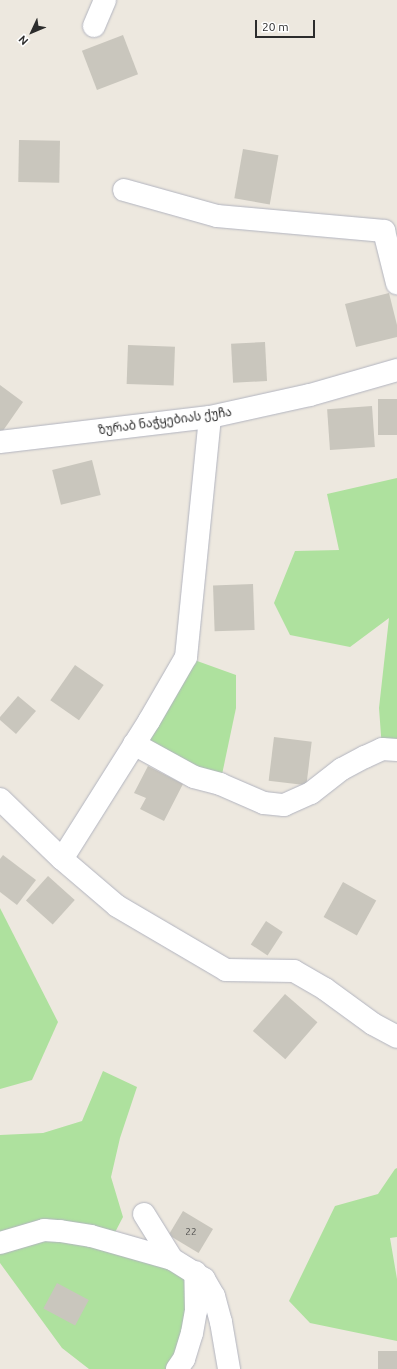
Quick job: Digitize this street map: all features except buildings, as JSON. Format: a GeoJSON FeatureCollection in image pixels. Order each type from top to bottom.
{"type":"FeatureCollection","features":[{"type":"Feature","properties":{"kind":"street"},"geometry":{"type":"LineString","coordinates":[[94,26],[105,0]]}},
{"type":"Feature","properties":{"kind":"street"},"geometry":{"type":"LineString","coordinates":[[124,190],[217,216],[384,231],[397,283]]}},
{"type":"Feature","properties":{"kind":"street","name":"ზურაბ ნაჭყებიას ქუჩა"},"geometry":{"type":"LineString","coordinates":[[0,442],[210,417],[310,395],[397,370]]}},
{"type":"Feature","properties":{"kind":"street"},"geometry":{"type":"LineString","coordinates":[[62,860],[186,657],[210,417]]}},
{"type":"Feature","properties":{"kind":"street"},"geometry":{"type":"LineString","coordinates":[[134,744],[194,777],[220,784],[264,803],[284,805],[311,793],[342,769],[365,757],[382,749],[397,750]]}},
{"type":"Feature","properties":{"kind":"street"},"geometry":{"type":"LineString","coordinates":[[0,799],[62,860],[117,906],[226,970],[294,971],[325,989],[373,1024],[397,1037]]}},
{"type":"Feature","properties":{"kind":"street"},"geometry":{"type":"LineString","coordinates":[[144,1214],[172,1259]]}},
{"type":"Feature","properties":{"kind":"street"},"geometry":{"type":"LineString","coordinates":[[0,1243],[44,1230],[60,1231],[91,1236],[172,1259],[204,1279],[214,1296],[229,1369]]}},
{"type":"Feature","properties":{"kind":"street"},"geometry":{"type":"LineString","coordinates":[[177,1369],[184,1359],[192,1333],[196,1311],[195,1272]]}},
{"type":"Feature","properties":{"kind":"street"},"geometry":{"type":"LineString","coordinates":[[192,1333],[192,1369]]}},
{"type":"Feature","properties":{"kind":"green space"},"geometry":{"type":"Polygon","coordinates":[[[397,478],[397,750],[382,749],[379,708],[389,618],[350,647],[290,635],[274,603],[295,551],[339,550],[327,494],[397,478]]]}},
{"type":"Feature","properties":{"kind":"green space"},"geometry":{"type":"Polygon","coordinates":[[[186,657],[236,675],[236,708],[220,784],[134,744],[186,657]]]}},
{"type":"Feature","properties":{"kind":"green space"},"geometry":{"type":"Polygon","coordinates":[[[0,908],[58,1022],[32,1080],[0,1089],[0,908]]]}},
{"type":"Feature","properties":{"kind":"green space"},"geometry":{"type":"Polygon","coordinates":[[[103,1071],[137,1087],[120,1138],[111,1177],[123,1217],[111,1240],[195,1272],[176,1369],[89,1369],[62,1348],[0,1263],[0,1135],[43,1133],[82,1121],[103,1071]]]}},
{"type":"Feature","properties":{"kind":"green space"},"geometry":{"type":"Polygon","coordinates":[[[397,1168],[397,1237],[390,1238],[397,1279],[397,1341],[310,1323],[289,1301],[335,1206],[378,1194],[397,1168]]]}}]}
